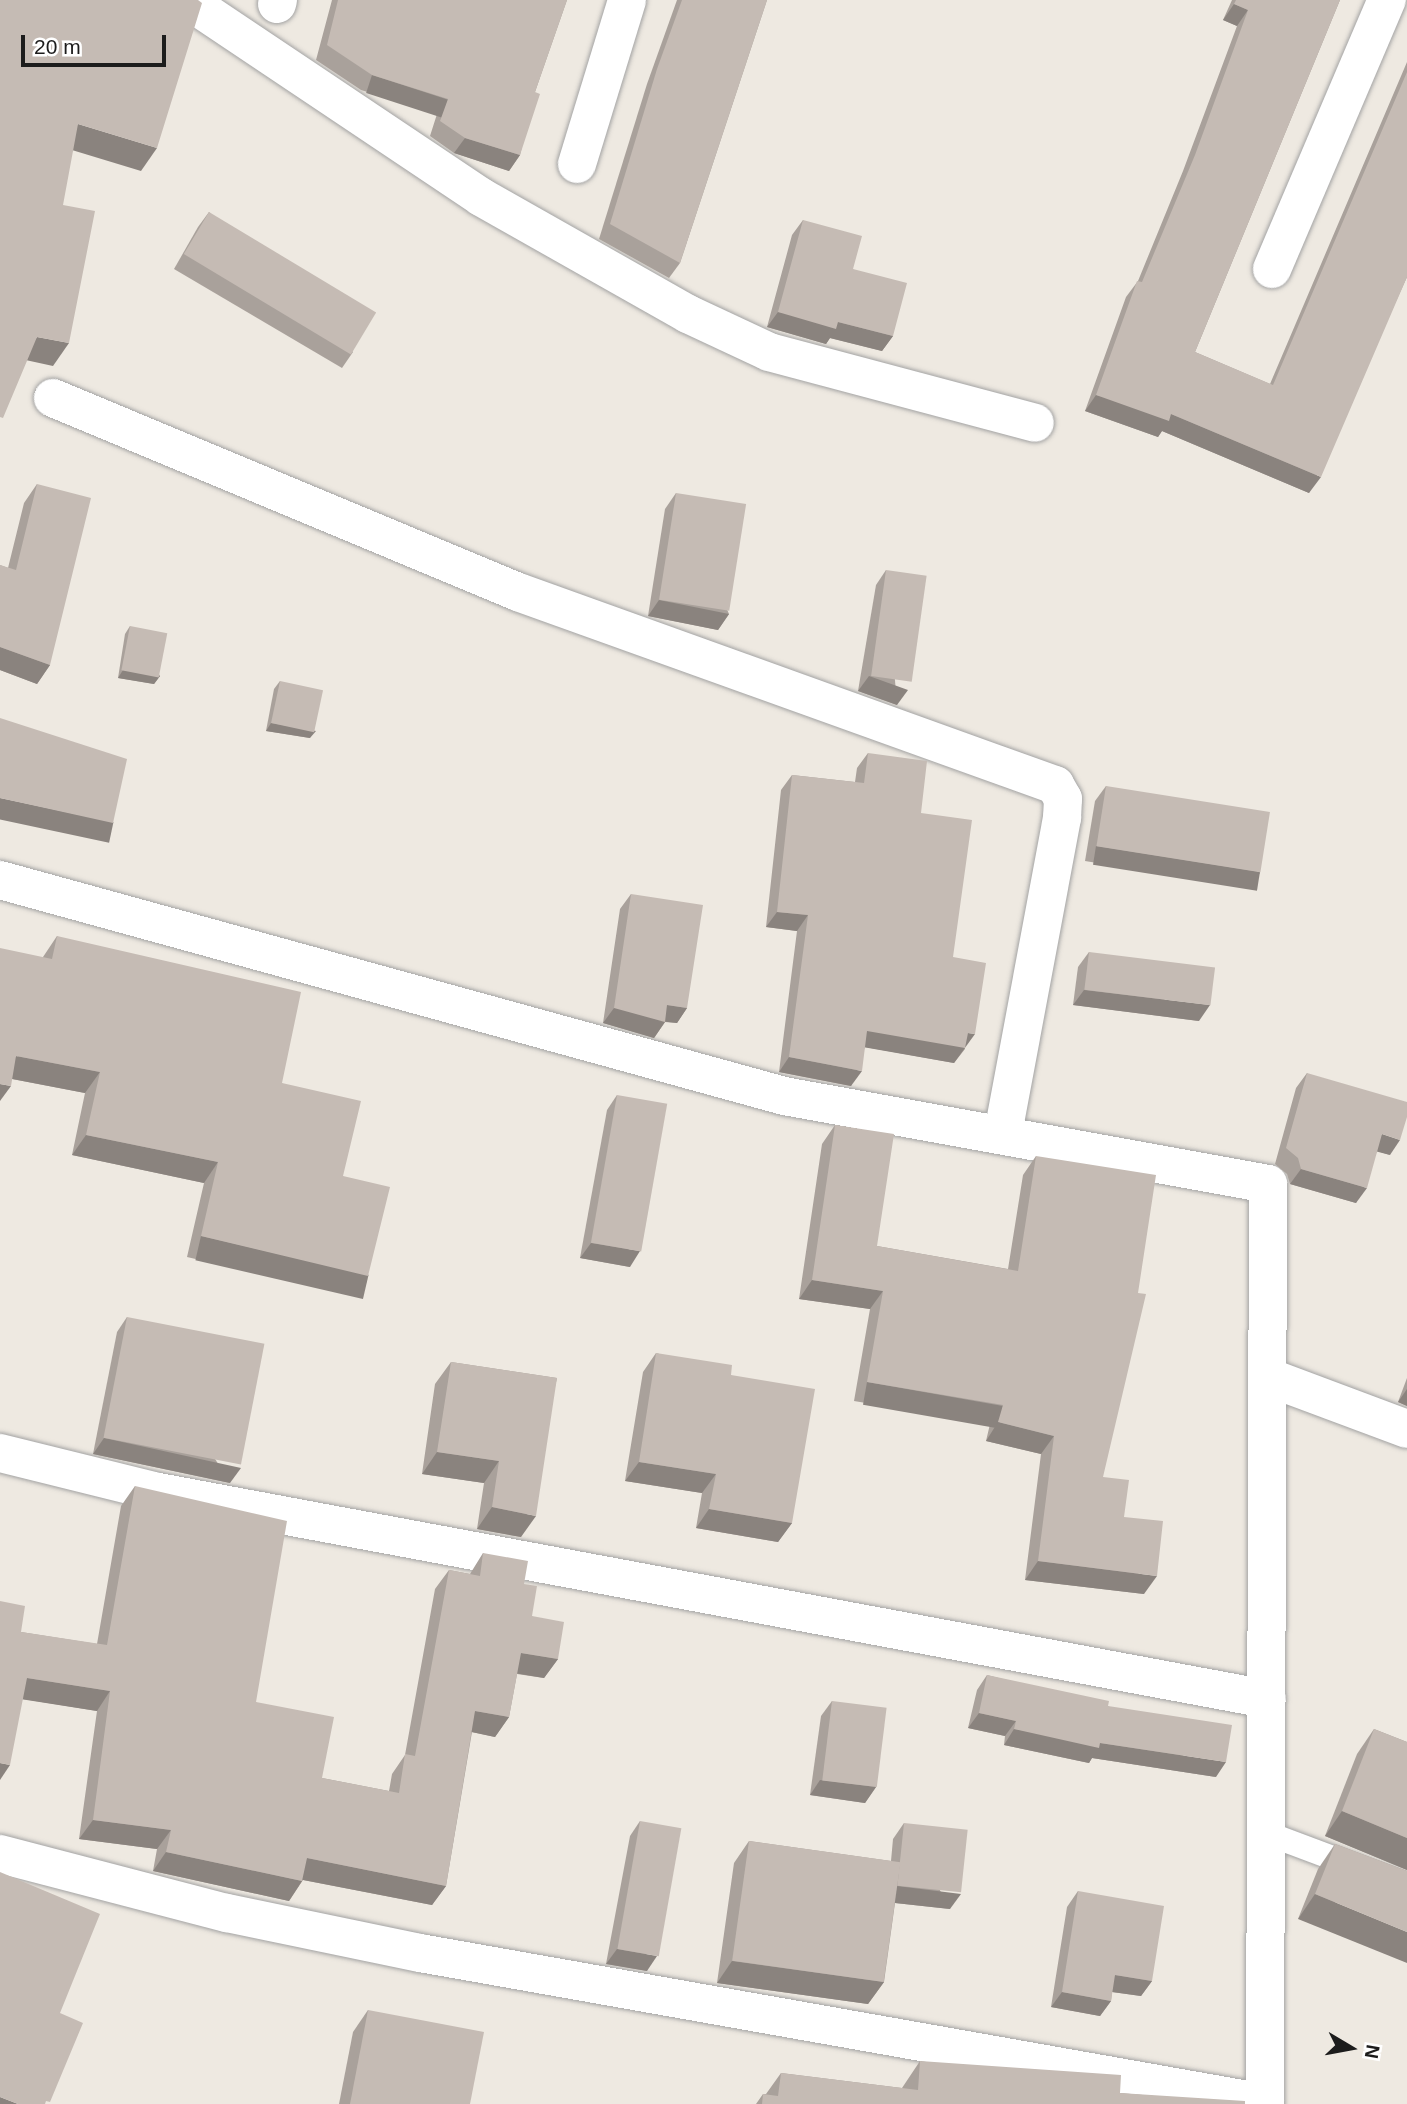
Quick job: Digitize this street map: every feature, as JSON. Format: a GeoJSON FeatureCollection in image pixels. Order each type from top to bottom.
{"type":"FeatureCollection","features":[{"type":"Feature","properties":{"kind":"street"},"geometry":{"type":"LineString","coordinates":[[187,0],[481,197],[688,314],[769,352],[1035,423]]}},
{"type":"Feature","properties":{"kind":"street"},"geometry":{"type":"LineString","coordinates":[[577,164],[627,0]]}},
{"type":"Feature","properties":{"kind":"street"},"geometry":{"type":"LineString","coordinates":[[1272,269],[1387,0]]}},
{"type":"Feature","properties":{"kind":"street"},"geometry":{"type":"LineString","coordinates":[[53,398],[518,592],[1055,785],[1063,799],[1062,818],[1003,1134]]}},
{"type":"Feature","properties":{"kind":"street"},"geometry":{"type":"LineString","coordinates":[[0,880],[341,970],[784,1096],[1268,1184],[1265,2103],[420,1953],[227,1913],[0,1854]]}},
{"type":"Feature","properties":{"kind":"street"},"geometry":{"type":"LineString","coordinates":[[1268,1377],[1407,1429]]}},
{"type":"Feature","properties":{"kind":"street"},"geometry":{"type":"LineString","coordinates":[[0,1453],[153,1491],[1267,1699]]}},
{"type":"Feature","properties":{"kind":"lane"},"geometry":{"type":"LineString","coordinates":[[1266,1833],[1407,1886]]}},
{"type":"Feature","properties":{"kind":"building"},"geometry":{"type":"Polygon","coordinates":[[[0,0],[198,0],[202,3],[157,148],[78,124],[63,205],[95,211],[69,343],[37,337],[3,418],[0,417],[0,0]]]}},
{"type":"Feature","properties":{"kind":"building"},"geometry":{"type":"Polygon","coordinates":[[[338,0],[567,0],[535,92],[540,94],[520,155],[465,138],[440,121],[448,99],[372,75],[327,45],[338,0]]]}},
{"type":"Feature","properties":{"kind":"building"},"geometry":{"type":"Polygon","coordinates":[[[682,0],[767,0],[680,263],[610,224],[657,69],[682,0]]]}},
{"type":"Feature","properties":{"kind":"building"},"geometry":{"type":"Polygon","coordinates":[[[1236,0],[1340,0],[1195,352],[1273,385],[1407,72],[1407,277],[1321,477],[1171,414],[1169,421],[1096,395],[1137,281],[1142,282],[1195,155],[1248,10],[1234,4],[1236,0]]]}},
{"type":"Feature","properties":{"kind":"building"},"geometry":{"type":"Polygon","coordinates":[[[209,212],[376,312],[351,354],[184,254],[209,212]]]}},
{"type":"Feature","properties":{"kind":"building"},"geometry":{"type":"Polygon","coordinates":[[[803,220],[862,236],[853,269],[907,283],[893,336],[838,322],[836,329],[778,312],[803,220]]]}},
{"type":"Feature","properties":{"kind":"building"},"geometry":{"type":"Polygon","coordinates":[[[37,484],[91,498],[50,665],[0,647],[0,565],[16,570],[37,484]]]}},
{"type":"Feature","properties":{"kind":"building"},"geometry":{"type":"Polygon","coordinates":[[[676,493],[746,504],[729,611],[659,600],[676,493]]]}},
{"type":"Feature","properties":{"kind":"building"},"geometry":{"type":"Polygon","coordinates":[[[886,570],[927,576],[912,682],[871,676],[886,570]]]}},
{"type":"Feature","properties":{"kind":"building"},"geometry":{"type":"Polygon","coordinates":[[[130,626],[167,633],[159,677],[121,670],[130,626]]]}},
{"type":"Feature","properties":{"kind":"building"},"geometry":{"type":"Polygon","coordinates":[[[280,681],[323,690],[314,732],[271,723],[280,681]]]}},
{"type":"Feature","properties":{"kind":"building"},"geometry":{"type":"Polygon","coordinates":[[[0,718],[127,759],[113,823],[0,798],[0,718]]]}},
{"type":"Feature","properties":{"kind":"building"},"geometry":{"type":"Polygon","coordinates":[[[868,753],[927,761],[921,813],[972,820],[953,957],[986,963],[975,1034],[968,1033],[965,1048],[867,1031],[862,1071],[789,1057],[808,915],[777,912],[792,775],[864,783],[868,753]]]}},
{"type":"Feature","properties":{"kind":"building"},"geometry":{"type":"Polygon","coordinates":[[[1106,786],[1270,812],[1260,872],[1096,846],[1106,786]]]}},
{"type":"Feature","properties":{"kind":"building"},"geometry":{"type":"Polygon","coordinates":[[[631,894],[703,905],[687,1008],[667,1005],[665,1022],[614,1008],[631,894]]]}},
{"type":"Feature","properties":{"kind":"building"},"geometry":{"type":"Polygon","coordinates":[[[57,936],[301,992],[282,1083],[361,1101],[343,1176],[390,1187],[368,1276],[201,1236],[218,1162],[86,1135],[100,1072],[16,1056],[11,1086],[0,1084],[0,948],[52,959],[57,936]]]}},
{"type":"Feature","properties":{"kind":"building"},"geometry":{"type":"Polygon","coordinates":[[[1089,952],[1215,967],[1210,1005],[1084,990],[1089,952]]]}},
{"type":"Feature","properties":{"kind":"building"},"geometry":{"type":"Polygon","coordinates":[[[1307,1073],[1407,1102],[1407,1117],[1400,1140],[1382,1134],[1367,1188],[1301,1169],[1298,1158],[1286,1148],[1307,1073]]]}},
{"type":"Feature","properties":{"kind":"building"},"geometry":{"type":"Polygon","coordinates":[[[617,1095],[667,1104],[641,1252],[591,1243],[617,1095]]]}},
{"type":"Feature","properties":{"kind":"building"},"geometry":{"type":"Polygon","coordinates":[[[835,1125],[894,1134],[877,1246],[1018,1271],[1036,1156],[1156,1175],[1138,1293],[1146,1294],[1103,1477],[1129,1480],[1124,1517],[1163,1521],[1157,1576],[1038,1561],[1054,1436],[998,1422],[1003,1405],[867,1382],[883,1291],[812,1280],[835,1125]]]}},
{"type":"Feature","properties":{"kind":"building"},"geometry":{"type":"Polygon","coordinates":[[[127,1317],[264,1344],[241,1464],[104,1438],[127,1317]]]}},
{"type":"Feature","properties":{"kind":"building"},"geometry":{"type":"Polygon","coordinates":[[[656,1353],[732,1365],[731,1375],[815,1389],[792,1523],[709,1509],[716,1474],[639,1462],[656,1353]]]}},
{"type":"Feature","properties":{"kind":"building"},"geometry":{"type":"Polygon","coordinates":[[[451,1362],[557,1378],[536,1516],[492,1507],[499,1461],[437,1452],[451,1362]]]}},
{"type":"Feature","properties":{"kind":"building"},"geometry":{"type":"Polygon","coordinates":[[[135,1486],[287,1521],[256,1702],[334,1717],[322,1778],[399,1793],[405,1754],[415,1756],[449,1570],[480,1576],[483,1553],[528,1561],[524,1584],[537,1586],[532,1616],[564,1622],[558,1659],[521,1653],[509,1717],[475,1711],[446,1886],[307,1858],[302,1881],[166,1852],[171,1830],[93,1820],[110,1691],[27,1678],[10,1765],[0,1763],[0,1601],[25,1606],[21,1632],[107,1645],[135,1486]]]}},
{"type":"Feature","properties":{"kind":"building"},"geometry":{"type":"Polygon","coordinates":[[[987,1675],[1109,1701],[1108,1706],[1232,1725],[1226,1762],[1100,1743],[1099,1748],[1014,1729],[1016,1721],[979,1713],[987,1675]]]}},
{"type":"Feature","properties":{"kind":"building"},"geometry":{"type":"Polygon","coordinates":[[[832,1701],[887,1708],[877,1787],[822,1780],[832,1701]]]}},
{"type":"Feature","properties":{"kind":"building"},"geometry":{"type":"Polygon","coordinates":[[[1374,1729],[1407,1742],[1407,1838],[1342,1811],[1374,1729]]]}},
{"type":"Feature","properties":{"kind":"building"},"geometry":{"type":"Polygon","coordinates":[[[640,1821],[681,1828],[659,1956],[617,1949],[640,1821]]]}},
{"type":"Feature","properties":{"kind":"building"},"geometry":{"type":"Polygon","coordinates":[[[904,1823],[968,1830],[961,1892],[897,1886],[904,1823]]]}},
{"type":"Feature","properties":{"kind":"building"},"geometry":{"type":"Polygon","coordinates":[[[749,1841],[901,1862],[884,1982],[732,1961],[749,1841]]]}},
{"type":"Feature","properties":{"kind":"building"},"geometry":{"type":"Polygon","coordinates":[[[1335,1844],[1407,1871],[1407,1932],[1315,1894],[1335,1844]]]}},
{"type":"Feature","properties":{"kind":"building"},"geometry":{"type":"Polygon","coordinates":[[[0,1872],[100,1914],[60,2013],[83,2023],[50,2102],[46,2101],[45,2104],[18,2104],[0,2097],[0,1872]]]}},
{"type":"Feature","properties":{"kind":"building"},"geometry":{"type":"Polygon","coordinates":[[[1078,1891],[1164,1906],[1152,1981],[1115,1975],[1111,2001],[1062,1992],[1078,1891]]]}},
{"type":"Feature","properties":{"kind":"building"},"geometry":{"type":"Polygon","coordinates":[[[368,2010],[484,2032],[470,2104],[350,2104],[368,2010]]]}},
{"type":"Feature","properties":{"kind":"building"},"geometry":{"type":"Polygon","coordinates":[[[920,2061],[1121,2075],[1120,2093],[1245,2101],[1245,2104],[762,2104],[763,2094],[778,2096],[781,2073],[918,2090],[920,2061]]]}}]}
